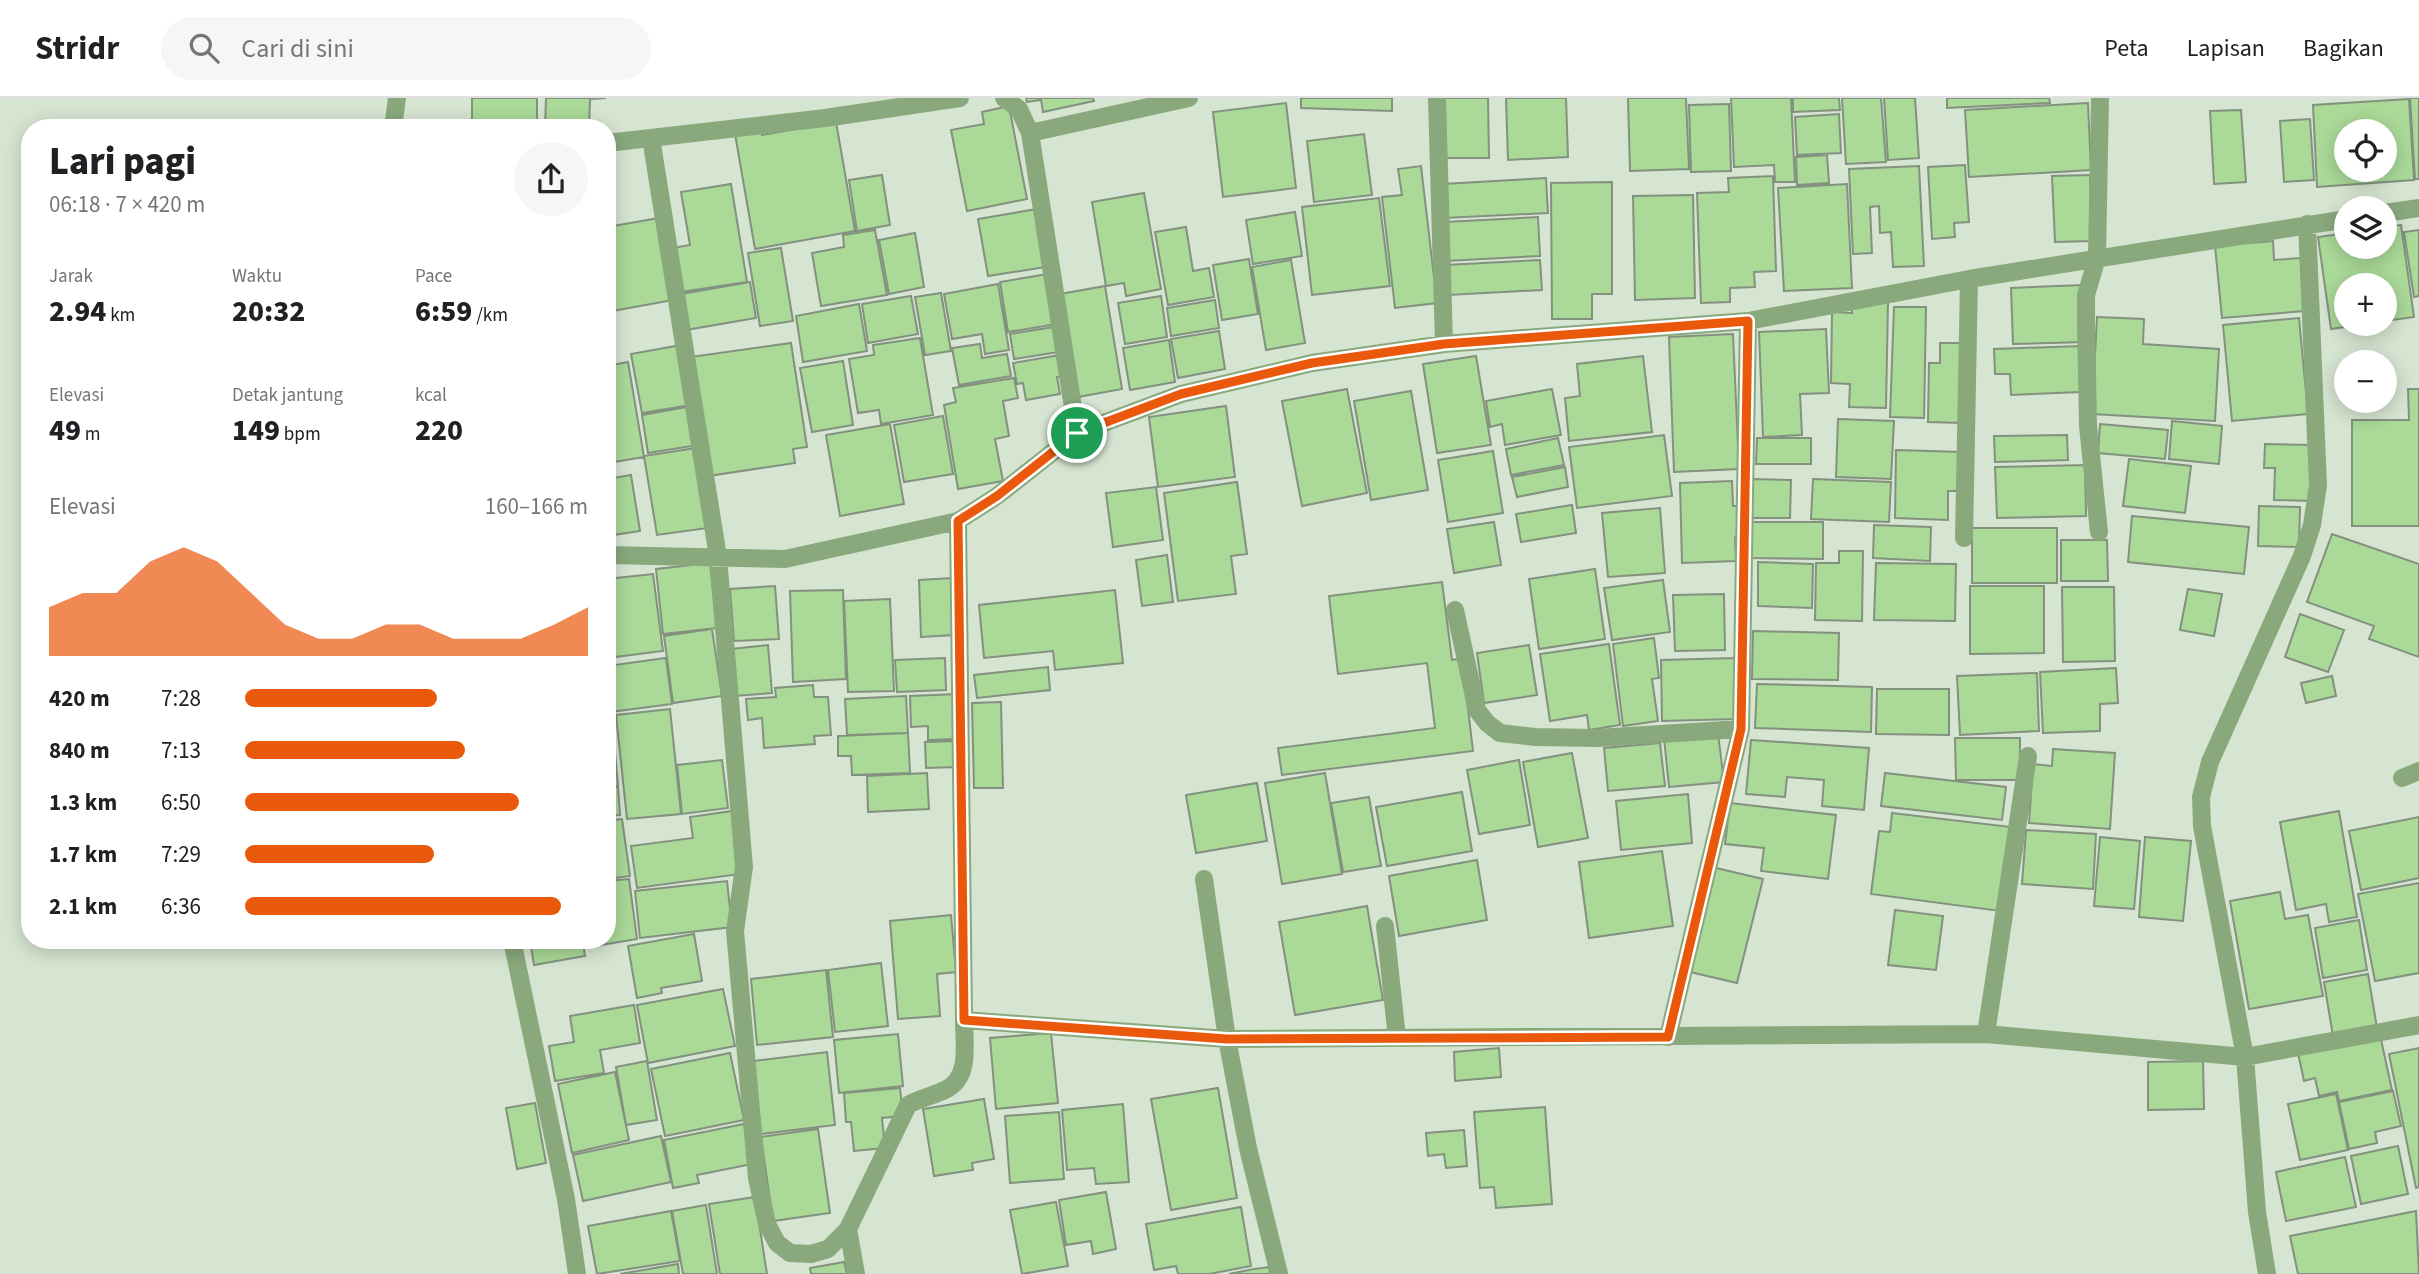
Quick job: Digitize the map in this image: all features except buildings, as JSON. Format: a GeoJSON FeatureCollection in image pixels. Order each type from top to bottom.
{"type":"FeatureCollection","features":[{"type":"Feature","properties":{"kind":"street"},"geometry":{"type":"LineString","coordinates":[[394,119],[397,98]]}},
{"type":"Feature","properties":{"kind":"street"},"geometry":{"type":"LineString","coordinates":[[616,142],[965,98]]}},
{"type":"Feature","properties":{"kind":"street"},"geometry":{"type":"LineString","coordinates":[[1004,98],[1019,109],[1030,133],[1077,433]]}},
{"type":"Feature","properties":{"kind":"street"},"geometry":{"type":"LineString","coordinates":[[1030,133],[1189,98]]}},
{"type":"Feature","properties":{"kind":"street"},"geometry":{"type":"LineString","coordinates":[[1437,98],[1444,344]]}},
{"type":"Feature","properties":{"kind":"street"},"geometry":{"type":"LineString","coordinates":[[2099,532],[2088,426],[2086,295],[2097,258],[2100,98]]}},
{"type":"Feature","properties":{"kind":"street"},"geometry":{"type":"LineString","coordinates":[[651,138],[718,557],[744,867],[735,931],[757,1178],[767,1224],[777,1243],[790,1253],[811,1254],[828,1249],[848,1229],[908,1105],[924,1096],[943,1091],[957,1083],[963,1074],[958,521]]}},
{"type":"Feature","properties":{"kind":"street"},"geometry":{"type":"LineString","coordinates":[[2397,211],[2419,208]]}},
{"type":"Feature","properties":{"kind":"street"},"geometry":{"type":"LineString","coordinates":[[616,555],[785,559],[958,521],[997,496],[1077,433],[1181,394],[1312,363],[1444,344],[1748,321],[1969,279],[2334,221]]}},
{"type":"Feature","properties":{"kind":"street"},"geometry":{"type":"LineString","coordinates":[[2267,1274],[2257,1212],[2245,1057],[2202,826],[2201,797],[2210,762],[2302,556],[2312,525],[2318,485],[2307,224]]}},
{"type":"Feature","properties":{"kind":"street"},"geometry":{"type":"LineString","coordinates":[[1964,538],[1969,279]]}},
{"type":"Feature","properties":{"kind":"street"},"geometry":{"type":"LineString","coordinates":[[1668,1037],[1741,729],[1748,321]]}},
{"type":"Feature","properties":{"kind":"street"},"geometry":{"type":"LineString","coordinates":[[1455,610],[1477,710],[1486,723],[1500,733],[1535,737],[1597,738],[1741,729]]}},
{"type":"Feature","properties":{"kind":"street"},"geometry":{"type":"LineString","coordinates":[[1986,1034],[2028,756]]}},
{"type":"Feature","properties":{"kind":"street"},"geometry":{"type":"LineString","coordinates":[[1204,879],[1227,1039],[1248,1148],[1279,1274]]}},
{"type":"Feature","properties":{"kind":"street"},"geometry":{"type":"LineString","coordinates":[[1385,926],[1397,1038]]}},
{"type":"Feature","properties":{"kind":"street"},"geometry":{"type":"LineString","coordinates":[[514,949],[566,1199],[577,1274]]}},
{"type":"Feature","properties":{"kind":"street"},"geometry":{"type":"LineString","coordinates":[[964,1020],[1227,1039],[1986,1034],[2245,1057],[2419,1026]]}},
{"type":"Feature","properties":{"kind":"street"},"geometry":{"type":"LineString","coordinates":[[848,1229],[856,1274]]}},
{"type":"Feature","properties":{"kind":"route"},"geometry":{"type":"LineString","coordinates":[[1748,321],[1741,729],[1668,1037],[1227,1039],[964,1020],[958,521],[997,496],[1077,433],[1181,394],[1312,363],[1444,344],[1748,321]]}}]}
